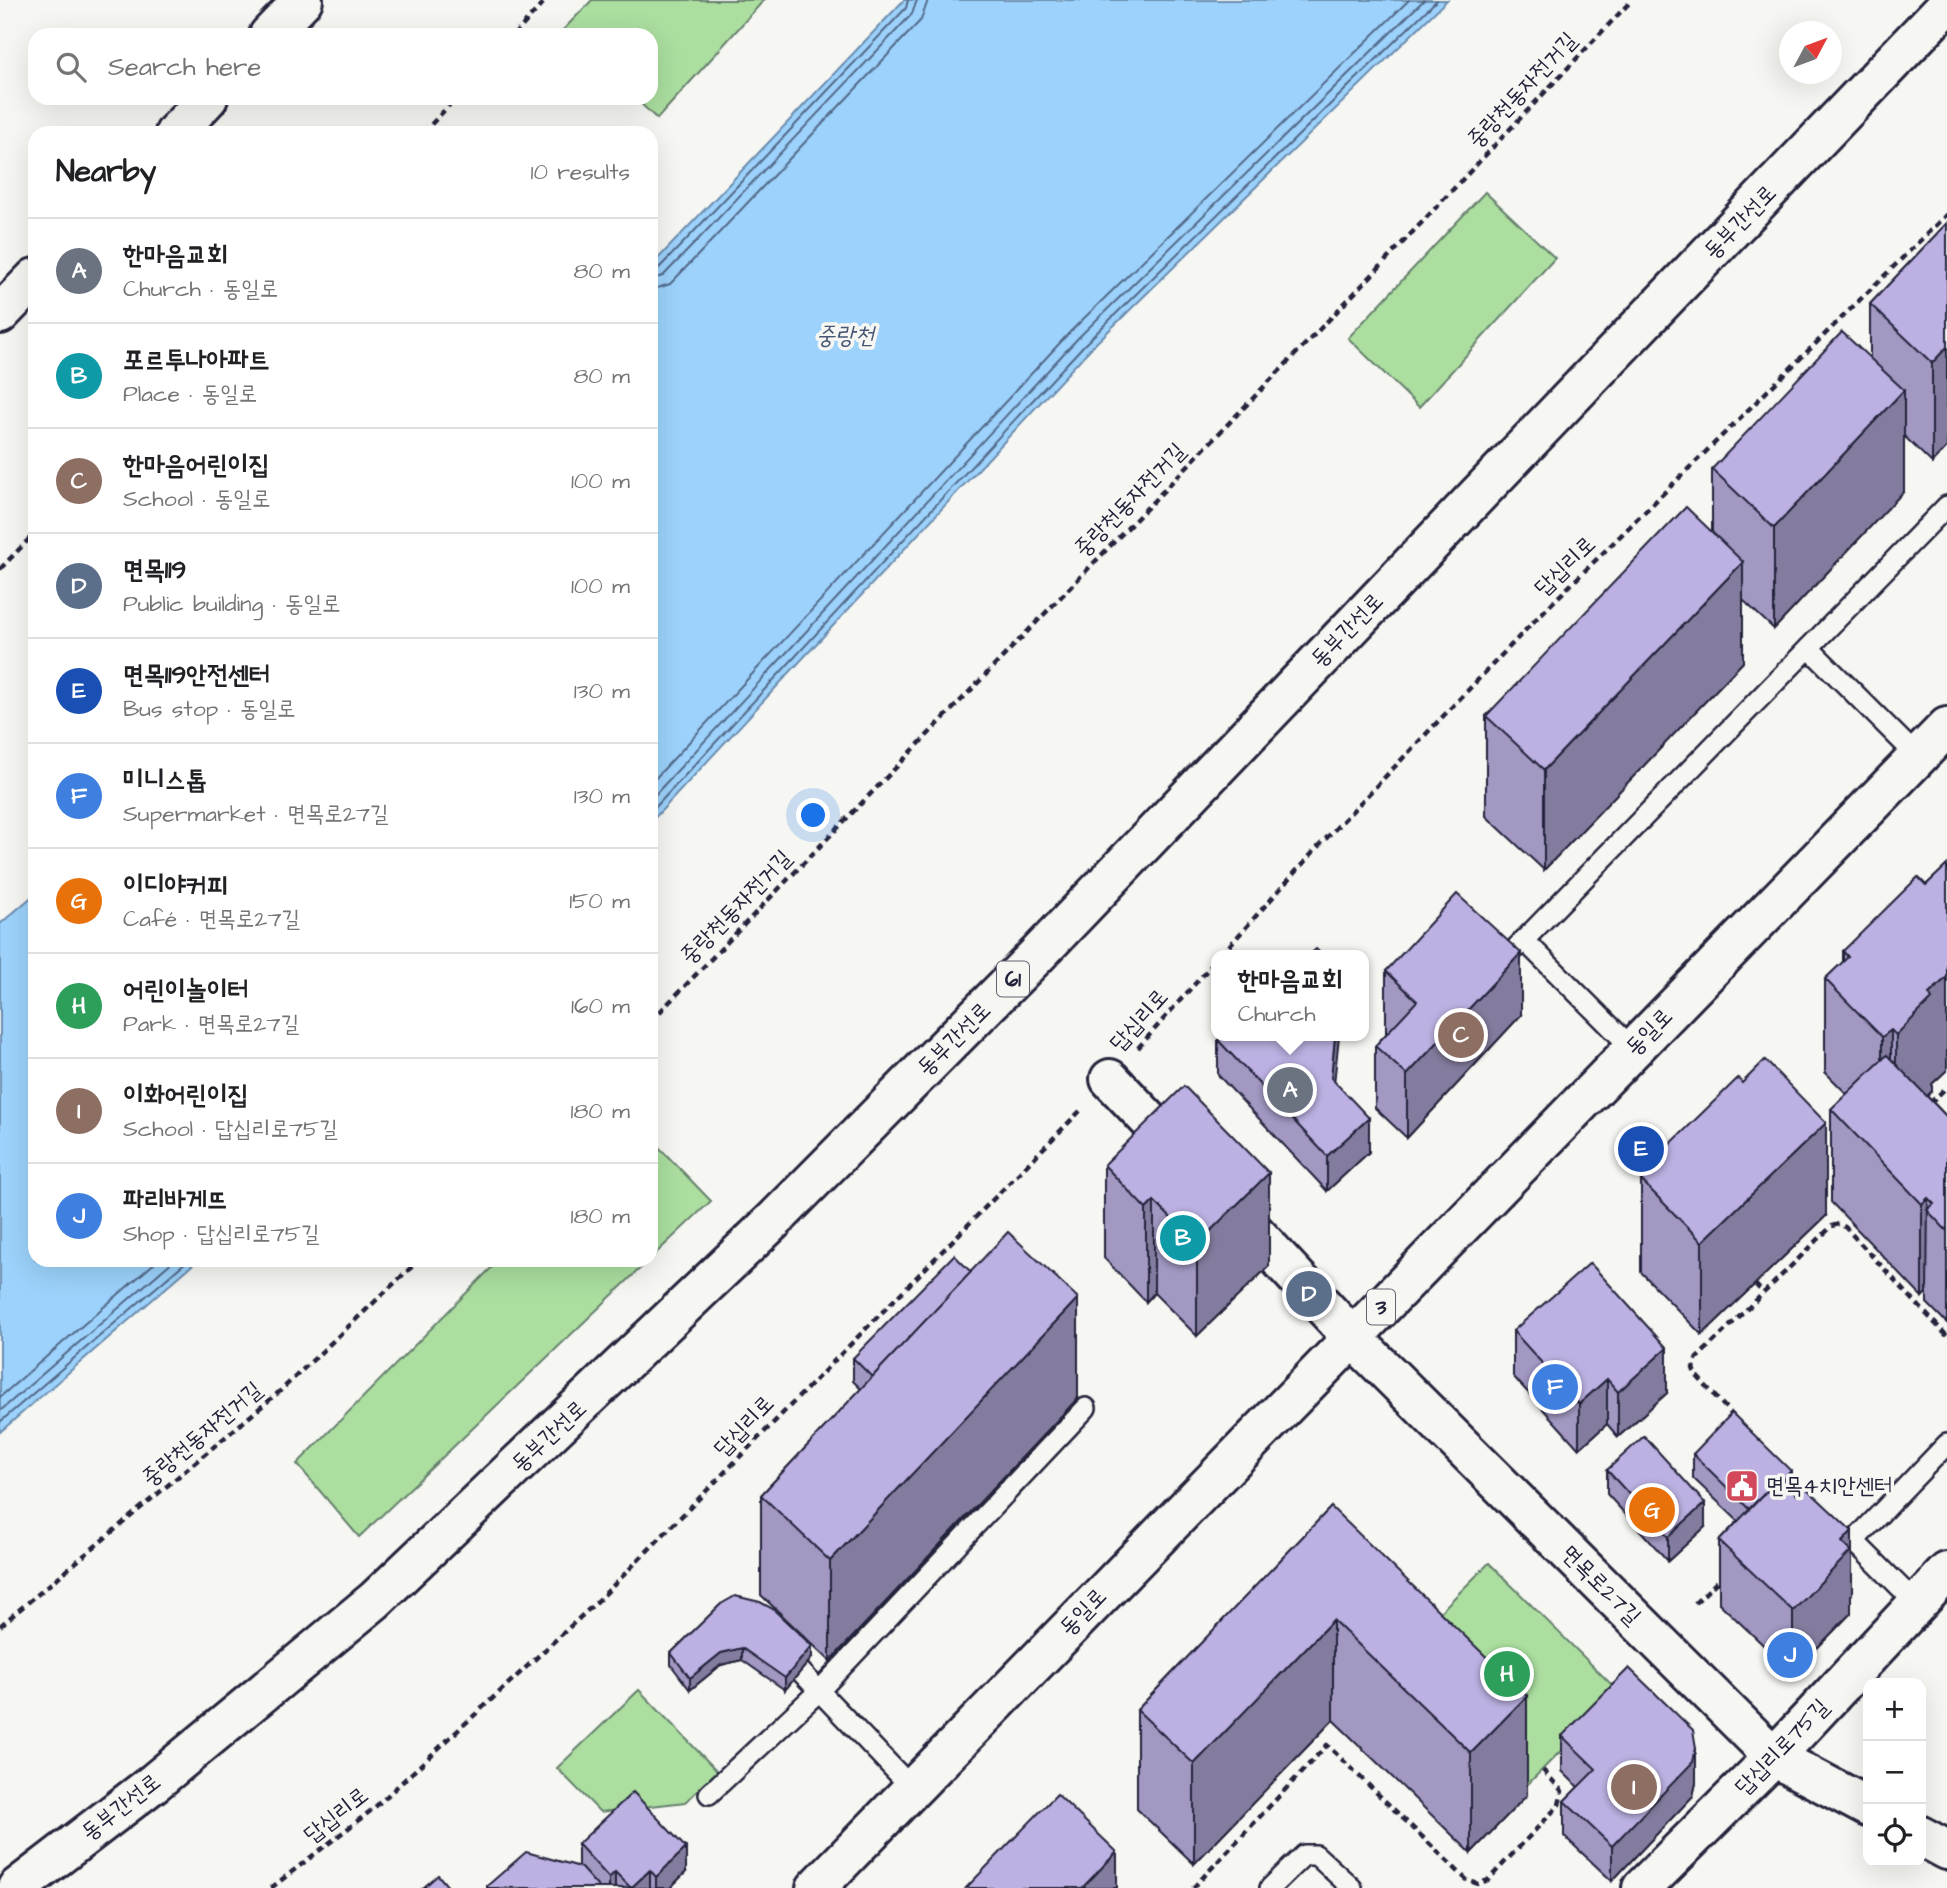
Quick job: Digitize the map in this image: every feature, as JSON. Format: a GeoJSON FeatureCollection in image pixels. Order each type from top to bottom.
{"type":"FeatureCollection","features":[{"type":"Feature","properties":{"kind":"main road"},"geometry":{"type":"LineString","coordinates":[[276,28],[303,0]]}},
{"type":"Feature","properties":{"kind":"main road","name":"동부간선로"},"geometry":{"type":"LineString","coordinates":[[17,1888],[155,1782],[375,1600],[774,1222],[1058,933],[1947,5]]}},
{"type":"Feature","properties":{"kind":"main road"},"geometry":{"type":"LineString","coordinates":[[181,126],[201,105]]}},
{"type":"Feature","properties":{"kind":"main road"},"geometry":{"type":"LineString","coordinates":[[0,314],[28,285]]}},
{"type":"Feature","properties":{"kind":"main road","name":"동일로"},"geometry":{"type":"LineString","coordinates":[[816,1888],[1947,727]]}},
{"type":"Feature","properties":{"kind":"main road"},"geometry":{"type":"LineString","coordinates":[[1110,1079],[1184,1167],[1352,1337]]}},
{"type":"Feature","properties":{"kind":"main road","name":"면목로27길"},"geometry":{"type":"LineString","coordinates":[[1352,1337],[1774,1757],[1863,1804]]}},
{"type":"Feature","properties":{"kind":"main road","name":"답십리로75길"},"geometry":{"type":"LineString","coordinates":[[1642,1888],[1774,1757],[1947,1572]]}},
{"type":"Feature","properties":{"kind":"main road"},"geometry":{"type":"LineString","coordinates":[[1926,1839],[1947,1850]]}},
{"type":"Feature","properties":{"kind":"lane"},"geometry":{"type":"LineString","coordinates":[[1506,960],[1947,506]]}},
{"type":"Feature","properties":{"kind":"lane"},"geometry":{"type":"LineString","coordinates":[[1809,648],[1918,757]]}},
{"type":"Feature","properties":{"kind":"lane"},"geometry":{"type":"LineString","coordinates":[[1524,940],[1633,1049]]}},
{"type":"Feature","properties":{"kind":"lane"},"geometry":{"type":"LineString","coordinates":[[709,1794],[819,1691],[1086,1408]]}},
{"type":"Feature","properties":{"kind":"lane"},"geometry":{"type":"LineString","coordinates":[[1917,1604],[1854,1541],[1947,1444]]}},
{"type":"Feature","properties":{"kind":"lane"},"geometry":{"type":"LineString","coordinates":[[763,1639],[780,1651],[912,1788]]}},
{"type":"Feature","properties":{"kind":"lane"},"geometry":{"type":"LineString","coordinates":[[1270,1888],[1304,1855],[1316,1855],[1352,1888]]}},
{"type":"Feature","properties":{"kind":"path"},"geometry":{"type":"LineString","coordinates":[[520,28],[545,0]]}},
{"type":"Feature","properties":{"kind":"path","name":"중랑천동자전거길"},"geometry":{"type":"LineString","coordinates":[[658,1014],[1373,274],[1632,0]]}},
{"type":"Feature","properties":{"kind":"path"},"geometry":{"type":"LineString","coordinates":[[430,126],[449,105]]}},
{"type":"Feature","properties":{"kind":"path","name":"답십리로"},"geometry":{"type":"LineString","coordinates":[[1225,950],[1316,849],[1538,617],[1947,214]]}},
{"type":"Feature","properties":{"kind":"path"},"geometry":{"type":"LineString","coordinates":[[0,569],[28,540]]}},
{"type":"Feature","properties":{"kind":"path","name":"답십리로"},"geometry":{"type":"LineString","coordinates":[[271,1888],[373,1810],[601,1598],[1110,1079],[1211,966]]}},
{"type":"Feature","properties":{"kind":"path"},"geometry":{"type":"LineString","coordinates":[[1929,1104],[1947,1087]]}},
{"type":"Feature","properties":{"kind":"path"},"geometry":{"type":"LineString","coordinates":[[1739,1423],[1693,1368],[1702,1352],[1832,1226],[1839,1224],[1947,1336]]}},
{"type":"Feature","properties":{"kind":"path","name":"중랑천동자전거길"},"geometry":{"type":"LineString","coordinates":[[0,1626],[279,1392],[412,1267]]}},
{"type":"Feature","properties":{"kind":"path"},"geometry":{"type":"LineString","coordinates":[[1755,1284],[1763,1293]]}},
{"type":"Feature","properties":{"kind":"path"},"geometry":{"type":"LineString","coordinates":[[1784,1471],[1801,1490]]}},
{"type":"Feature","properties":{"kind":"path"},"geometry":{"type":"LineString","coordinates":[[1695,1603],[1732,1567]]}},
{"type":"Feature","properties":{"kind":"path"},"geometry":{"type":"LineString","coordinates":[[1193,1888],[1327,1745],[1467,1880],[1478,1884],[1488,1880],[1559,1805],[1562,1791],[1542,1769]]}},
{"type":"Feature","properties":{"kind":"green space"},"geometry":{"type":"Polygon","coordinates":[[[592,0],[764,0],[657,119],[642,105],[658,105],[658,28],[565,28],[592,0]]]}},
{"type":"Feature","properties":{"kind":"green space"},"geometry":{"type":"Polygon","coordinates":[[[1485,192],[1555,258],[1419,407],[1348,338],[1485,192]]]}},
{"type":"Feature","properties":{"kind":"green space"},"geometry":{"type":"Polygon","coordinates":[[[658,1146],[711,1201],[658,1251],[658,1146]]]}},
{"type":"Feature","properties":{"kind":"green space"},"geometry":{"type":"Polygon","coordinates":[[[492,1267],[642,1267],[359,1537],[297,1464],[492,1267]]]}},
{"type":"Feature","properties":{"kind":"green space"},"geometry":{"type":"Polygon","coordinates":[[[1489,1563],[1619,1692],[1526,1786],[1395,1657],[1489,1563]]]}},
{"type":"Feature","properties":{"kind":"green space"},"geometry":{"type":"Polygon","coordinates":[[[639,1690],[718,1772],[685,1802],[600,1812],[557,1768],[639,1690]]]}},
{"type":"Feature","properties":{"kind":"water","name":"중랑천"},"geometry":{"type":"Polygon","coordinates":[[[904,0],[1447,0],[1090,349],[658,814],[658,259],[904,0]]]}},
{"type":"Feature","properties":{"kind":"water"},"geometry":{"type":"Polygon","coordinates":[[[28,900],[28,1267],[190,1267],[0,1432],[0,924],[28,900]]]}},
{"type":"Feature","properties":{"kind":"building"},"geometry":{"type":"Polygon","coordinates":[[[1947,223],[1947,347],[1932,363],[1870,304],[1947,223]]]}},
{"type":"Feature","properties":{"kind":"building"},"geometry":{"type":"Polygon","coordinates":[[[1842,332],[1904,390],[1774,528],[1712,469],[1842,332]]]}},
{"type":"Feature","properties":{"kind":"building"},"geometry":{"type":"Polygon","coordinates":[[[1686,507],[1743,562],[1544,770],[1486,716],[1686,507]]]}},
{"type":"Feature","properties":{"kind":"building"},"geometry":{"type":"Polygon","coordinates":[[[1947,865],[1947,977],[1929,994],[1932,999],[1896,1035],[1891,1030],[1882,1037],[1825,979],[1848,957],[1843,951],[1918,877],[1926,885],[1947,865]]]}},
{"type":"Feature","properties":{"kind":"building"},"geometry":{"type":"Polygon","coordinates":[[[1457,894],[1521,953],[1407,1075],[1375,1046],[1417,1001],[1386,971],[1457,894]]]}},
{"type":"Feature","properties":{"kind":"building"},"geometry":{"type":"Polygon","coordinates":[[[1219,1041],[1335,1041],[1331,1078],[1369,1118],[1327,1156],[1219,1041]]]}},
{"type":"Feature","properties":{"kind":"building"},"geometry":{"type":"Polygon","coordinates":[[[1887,1055],[1947,1117],[1947,1231],[1927,1210],[1934,1204],[1928,1198],[1922,1204],[1831,1109],[1887,1055]]]}},
{"type":"Feature","properties":{"kind":"building"},"geometry":{"type":"Polygon","coordinates":[[[1765,1060],[1826,1123],[1702,1242],[1641,1180],[1659,1163],[1655,1159],[1738,1078],[1742,1083],[1765,1060]]]}},
{"type":"Feature","properties":{"kind":"building"},"geometry":{"type":"Polygon","coordinates":[[[1184,1086],[1269,1173],[1197,1244],[1154,1201],[1146,1209],[1104,1165],[1184,1086]]]}},
{"type":"Feature","properties":{"kind":"building"},"geometry":{"type":"Polygon","coordinates":[[[1008,1232],[1078,1298],[830,1561],[761,1495],[1008,1232]]]}},
{"type":"Feature","properties":{"kind":"building"},"geometry":{"type":"Polygon","coordinates":[[[954,1255],[971,1272],[872,1377],[853,1358],[954,1255]]]}},
{"type":"Feature","properties":{"kind":"building"},"geometry":{"type":"Polygon","coordinates":[[[1590,1263],[1667,1348],[1618,1392],[1607,1379],[1579,1404],[1513,1331],[1590,1263]]]}},
{"type":"Feature","properties":{"kind":"building"},"geometry":{"type":"Polygon","coordinates":[[[1732,1413],[1791,1471],[1749,1509],[1693,1454],[1732,1413]]]}},
{"type":"Feature","properties":{"kind":"building"},"geometry":{"type":"Polygon","coordinates":[[[1644,1436],[1705,1503],[1668,1537],[1607,1470],[1644,1436]]]}},
{"type":"Feature","properties":{"kind":"building"},"geometry":{"type":"Polygon","coordinates":[[[1773,1485],[1781,1494],[1789,1486],[1797,1495],[1805,1487],[1852,1531],[1842,1542],[1851,1551],[1793,1611],[1719,1541],[1773,1485]]]}},
{"type":"Feature","properties":{"kind":"building"},"geometry":{"type":"Polygon","coordinates":[[[1331,1507],[1527,1696],[1471,1753],[1333,1620],[1194,1764],[1137,1710],[1331,1507]]]}},
{"type":"Feature","properties":{"kind":"building"},"geometry":{"type":"Polygon","coordinates":[[[735,1596],[760,1602],[773,1609],[812,1646],[785,1678],[742,1648],[721,1653],[690,1678],[671,1653],[721,1604],[735,1596]]]}},
{"type":"Feature","properties":{"kind":"building"},"geometry":{"type":"Polygon","coordinates":[[[1629,1668],[1693,1730],[1696,1748],[1693,1762],[1612,1846],[1564,1801],[1596,1769],[1562,1736],[1629,1668]]]}},
{"type":"Feature","properties":{"kind":"building"},"geometry":{"type":"Polygon","coordinates":[[[633,1792],[686,1848],[656,1877],[650,1870],[631,1888],[615,1872],[609,1878],[578,1844],[633,1792]]]}},
{"type":"Feature","properties":{"kind":"building"},"geometry":{"type":"Polygon","coordinates":[[[1057,1794],[1117,1852],[1082,1888],[966,1888],[1057,1794]]]}},
{"type":"Feature","properties":{"kind":"building"},"geometry":{"type":"Polygon","coordinates":[[[526,1852],[580,1867],[599,1888],[488,1888],[487,1886],[526,1852]]]}},
{"type":"Feature","properties":{"kind":"building"},"geometry":{"type":"Polygon","coordinates":[[[438,1875],[449,1888],[423,1888],[438,1875]]]}},
{"type":"Feature","properties":{"kind":"place","name":"한마음어린이집"},"geometry":{"type":"Point","coordinates":[1461,1035]}},
{"type":"Feature","properties":{"kind":"place","name":"한마음교회"},"geometry":{"type":"Point","coordinates":[1290,1090]}},
{"type":"Feature","properties":{"kind":"place","name":"면목119안전센터"},"geometry":{"type":"Point","coordinates":[1641,1149]}},
{"type":"Feature","properties":{"kind":"place","name":"포르투나아파트"},"geometry":{"type":"Point","coordinates":[1183,1238]}},
{"type":"Feature","properties":{"kind":"place","name":"면목119"},"geometry":{"type":"Point","coordinates":[1309,1294]}},
{"type":"Feature","properties":{"kind":"place","name":"미니스톱"},"geometry":{"type":"Point","coordinates":[1555,1387]}},
{"type":"Feature","properties":{"kind":"place","name":"면목4치안센터"},"geometry":{"type":"Point","coordinates":[1742,1486]}},
{"type":"Feature","properties":{"kind":"place","name":"이디야커피"},"geometry":{"type":"Point","coordinates":[1652,1510]}},
{"type":"Feature","properties":{"kind":"place","name":"파리바게뜨"},"geometry":{"type":"Point","coordinates":[1790,1655]}},
{"type":"Feature","properties":{"kind":"place","name":"어린이놀이터"},"geometry":{"type":"Point","coordinates":[1507,1674]}},
{"type":"Feature","properties":{"kind":"place","name":"이화어린이집"},"geometry":{"type":"Point","coordinates":[1634,1787]}}]}
